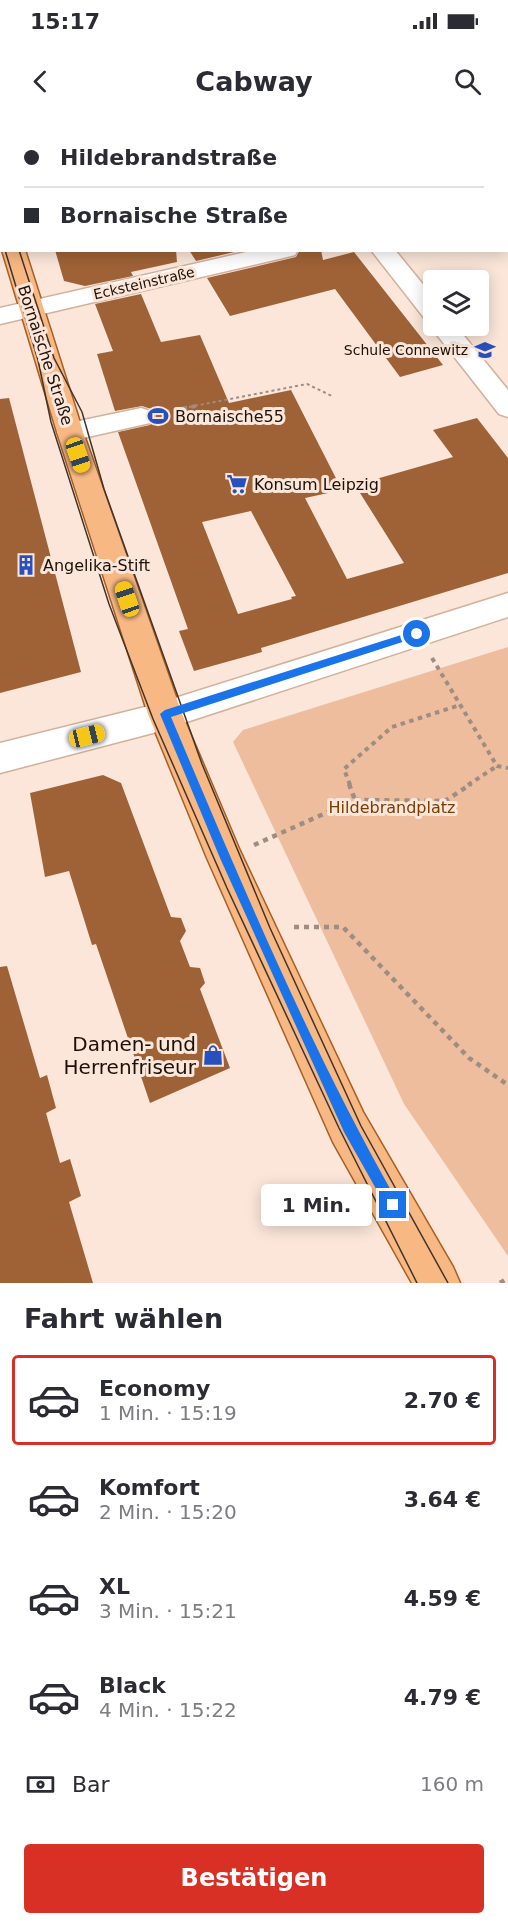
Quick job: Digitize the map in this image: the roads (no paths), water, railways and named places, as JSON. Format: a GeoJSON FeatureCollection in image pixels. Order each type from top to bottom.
{"type":"FeatureCollection","features":[{"type":"Feature","properties":{"kind":"main road","name":"Bornaische Straße"},"geometry":{"type":"LineString","coordinates":[[14,252],[70,432],[165,714],[225,858],[348,1127],[437,1283]]}},
{"type":"Feature","properties":{"kind":"street","name":"Ecksteinstraße"},"geometry":{"type":"LineString","coordinates":[[0,316],[278,252]]}},
{"type":"Feature","properties":{"kind":"street"},"geometry":{"type":"LineString","coordinates":[[384,252],[423,300]]}},
{"type":"Feature","properties":{"kind":"street"},"geometry":{"type":"LineString","coordinates":[[451,336],[508,408]]}},
{"type":"Feature","properties":{"kind":"street"},"geometry":{"type":"LineString","coordinates":[[70,432],[141,417]]}},
{"type":"Feature","properties":{"kind":"street"},"geometry":{"type":"LineString","coordinates":[[0,758],[165,714],[508,605]]}},
{"type":"Feature","properties":{"kind":"tram line"},"geometry":{"type":"LineString","coordinates":[[6,252],[38,360],[51,422],[109,604],[153,719],[227,888],[339,1128],[417,1283]]}},
{"type":"Feature","properties":{"kind":"tram line"},"geometry":{"type":"LineString","coordinates":[[20,252],[54,358],[82,412],[104,489],[202,764],[270,928],[361,1126],[448,1283]]}},
{"type":"Feature","properties":{"kind":"place","name":"Schule Connewitz"},"geometry":{"type":"Point","coordinates":[485,350]}},
{"type":"Feature","properties":{"kind":"place","name":"Bornaische55"},"geometry":{"type":"Point","coordinates":[158,416]}},
{"type":"Feature","properties":{"kind":"place","name":"Konsum Leipzig"},"geometry":{"type":"Point","coordinates":[237,484]}},
{"type":"Feature","properties":{"kind":"place","name":"Angelika-Stift"},"geometry":{"type":"Point","coordinates":[26,565]}},
{"type":"Feature","properties":{"kind":"place","name":"Damen- und Herrenfriseur"},"geometry":{"type":"Point","coordinates":[213,1055]}},
{"type":"Feature","properties":{"kind":"park label","name":"Hildebrandplatz"},"geometry":{"type":"Point","coordinates":[392,807]}}]}
